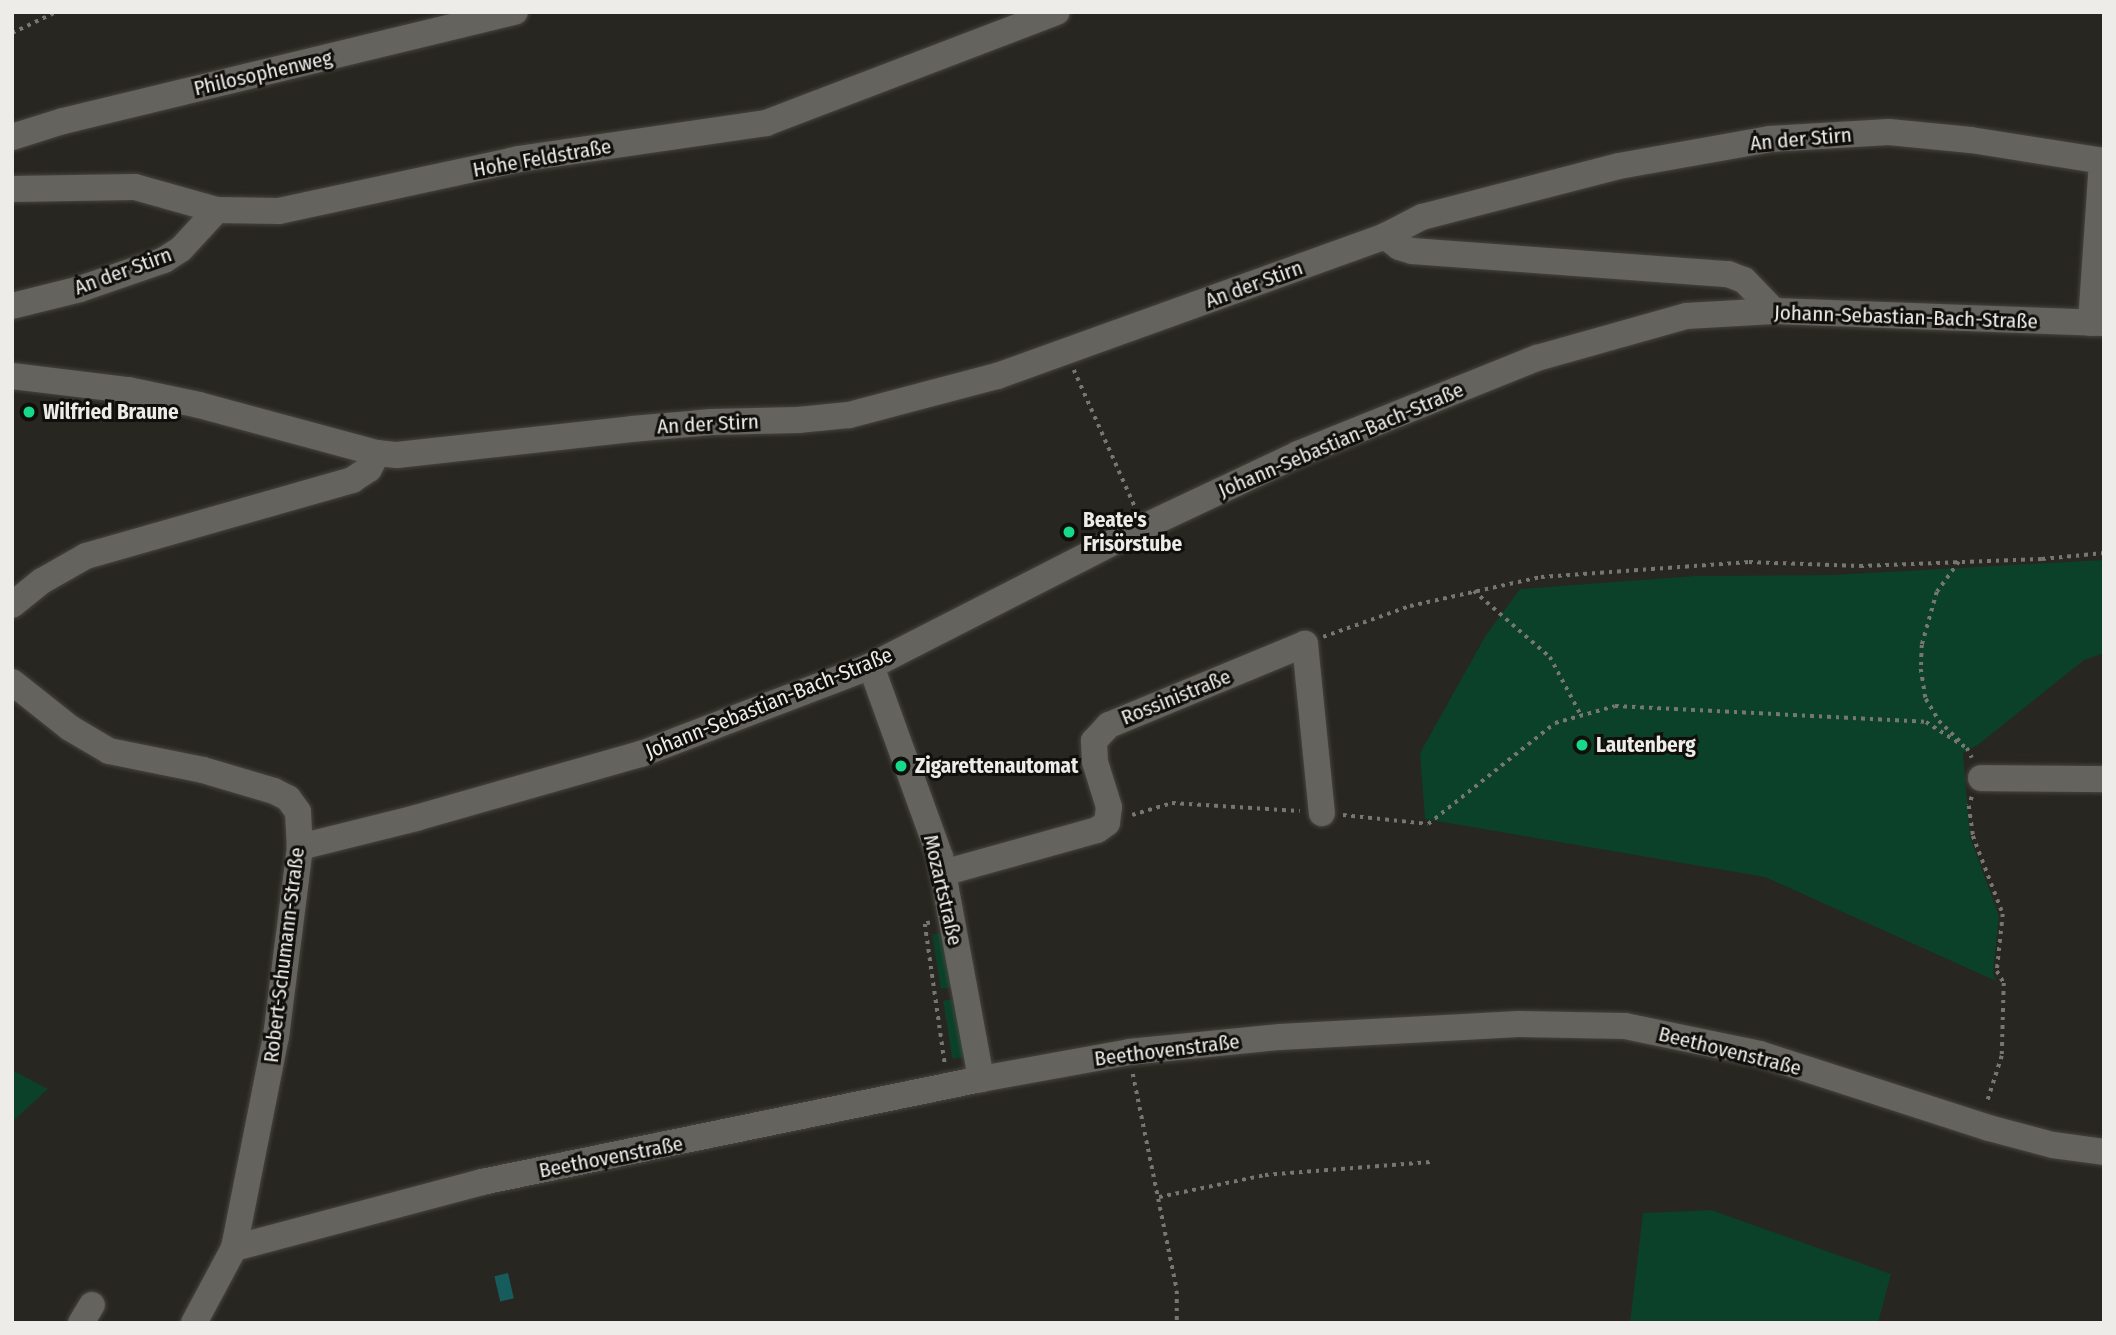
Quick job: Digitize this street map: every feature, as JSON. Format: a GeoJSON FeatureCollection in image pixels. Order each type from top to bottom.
{"type":"FeatureCollection","features":[{"type":"Feature","properties":{"kind":"street","name":"Philosophenweg"},"geometry":{"type":"LineString","coordinates":[[12,137],[76,118],[515,12]]}},
{"type":"Feature","properties":{"kind":"street","name":"Hohe Feldstraße"},"geometry":{"type":"LineString","coordinates":[[12,189],[135,187],[217,210],[279,211],[519,159],[766,123],[1057,12]]}},
{"type":"Feature","properties":{"kind":"street","name":"An der Stirn"},"geometry":{"type":"LineString","coordinates":[[12,376],[128,390],[200,405],[377,453],[416,454],[569,435],[849,415],[997,376],[1385,236],[1422,218],[1619,166],[1770,139],[1889,132],[2103,161],[2097,323]]}},
{"type":"Feature","properties":{"kind":"street","name":"An der Stirn"},"geometry":{"type":"LineString","coordinates":[[12,306],[80,289],[164,260],[181,249],[217,210]]}},
{"type":"Feature","properties":{"kind":"street"},"geometry":{"type":"LineString","coordinates":[[1385,236],[1399,247],[1412,251],[1728,274],[1744,280],[1760,316]]}},
{"type":"Feature","properties":{"kind":"street","name":"Johann-Sebastian-Bach-Straße"},"geometry":{"type":"LineString","coordinates":[[300,847],[416,818],[641,754],[871,666],[1132,534],[1298,454],[1524,363],[1686,316],[2097,323]]}},
{"type":"Feature","properties":{"kind":"street"},"geometry":{"type":"LineString","coordinates":[[12,605],[41,581],[86,556],[352,480],[369,469],[377,453]]}},
{"type":"Feature","properties":{"kind":"street"},"geometry":{"type":"LineString","coordinates":[[1305,644],[1322,813]]}},
{"type":"Feature","properties":{"kind":"street","name":"Rossinistraße"},"geometry":{"type":"LineString","coordinates":[[1107,822],[1109,807],[1095,762],[1094,741],[1108,725],[1305,644]]}},
{"type":"Feature","properties":{"kind":"street","name":"Mozartstraße"},"geometry":{"type":"LineString","coordinates":[[871,666],[943,873],[981,1079]]}},
{"type":"Feature","properties":{"kind":"street","name":"Robert-Schumann-Straße"},"geometry":{"type":"LineString","coordinates":[[12,682],[70,728],[109,751],[203,770],[274,791],[288,798],[298,812],[300,847],[276,1036],[234,1248],[194,1323]]}},
{"type":"Feature","properties":{"kind":"street"},"geometry":{"type":"LineString","coordinates":[[1981,778],[2104,779]]}},
{"type":"Feature","properties":{"kind":"street"},"geometry":{"type":"LineString","coordinates":[[943,873],[1080,836],[1107,822]]}},
{"type":"Feature","properties":{"kind":"street","name":"Beethovenstraße"},"geometry":{"type":"LineString","coordinates":[[234,1248],[482,1182],[981,1079],[1129,1052],[1280,1037],[1518,1024],[1625,1026],[1760,1054],[1980,1125],[2053,1145],[2104,1152]]}},
{"type":"Feature","properties":{"kind":"path"},"geometry":{"type":"LineString","coordinates":[[12,33],[55,12]]}},
{"type":"Feature","properties":{"kind":"path"},"geometry":{"type":"LineString","coordinates":[[1072,366],[1133,500]]}},
{"type":"Feature","properties":{"kind":"path"},"geometry":{"type":"LineString","coordinates":[[1305,644],[1410,606],[1541,577],[1749,562],[1860,566],[2104,552]]}},
{"type":"Feature","properties":{"kind":"path"},"geometry":{"type":"LineString","coordinates":[[1959,562],[1937,592],[1922,645],[1921,669],[1926,699],[1939,721],[1966,748],[1981,778],[1969,806],[1973,836],[2003,914],[1997,971],[2004,984],[2002,1056],[1980,1125]]}},
{"type":"Feature","properties":{"kind":"path"},"geometry":{"type":"LineString","coordinates":[[1474,591],[1550,657],[1582,716]]}},
{"type":"Feature","properties":{"kind":"path"},"geometry":{"type":"LineString","coordinates":[[1107,822],[1172,803],[1322,813],[1428,824],[1555,723],[1615,706],[1926,722],[1966,748]]}},
{"type":"Feature","properties":{"kind":"path"},"geometry":{"type":"LineString","coordinates":[[948,1086],[925,924],[951,920]]}},
{"type":"Feature","properties":{"kind":"path"},"geometry":{"type":"LineString","coordinates":[[1129,1052],[1177,1291],[1177,1323]]}},
{"type":"Feature","properties":{"kind":"path"},"geometry":{"type":"LineString","coordinates":[[1159,1197],[1265,1175],[1430,1162]]}},
{"type":"Feature","properties":{"kind":"green space"},"geometry":{"type":"Polygon","coordinates":[[[2104,560],[2104,653],[2084,660],[1979,744],[1963,753],[1970,837],[1999,916],[1993,973],[1996,981],[1765,877],[1425,819],[1420,753],[1486,635],[1520,589],[1695,576],[1833,575],[2104,560]]]}},
{"type":"Feature","properties":{"kind":"green space"},"geometry":{"type":"Polygon","coordinates":[[[948,932],[957,986],[941,989],[932,935],[948,932]]]}},
{"type":"Feature","properties":{"kind":"green space"},"geometry":{"type":"Polygon","coordinates":[[[960,998],[969,1056],[952,1059],[943,1001],[960,998]]]}},
{"type":"Feature","properties":{"kind":"green space"},"geometry":{"type":"Polygon","coordinates":[[[12,1070],[48,1089],[12,1122],[12,1070]]]}},
{"type":"Feature","properties":{"kind":"green space"},"geometry":{"type":"Polygon","coordinates":[[[1711,1210],[1891,1274],[1878,1323],[1630,1323],[1643,1213],[1711,1210]]]}},
{"type":"Feature","properties":{"kind":"water"},"geometry":{"type":"Polygon","coordinates":[[[508,1273],[514,1298],[500,1301],[494,1276],[508,1273]]]}},
{"type":"Feature","properties":{"kind":"place","name":"Wilfried Braune"},"geometry":{"type":"Point","coordinates":[29,412]}},
{"type":"Feature","properties":{"kind":"place","name":"Beate's Frisörstube"},"geometry":{"type":"Point","coordinates":[1069,532]}},
{"type":"Feature","properties":{"kind":"place","name":"Lautenberg"},"geometry":{"type":"Point","coordinates":[1582,745]}},
{"type":"Feature","properties":{"kind":"place","name":"Zigarettenautomat"},"geometry":{"type":"Point","coordinates":[901,766]}}]}
